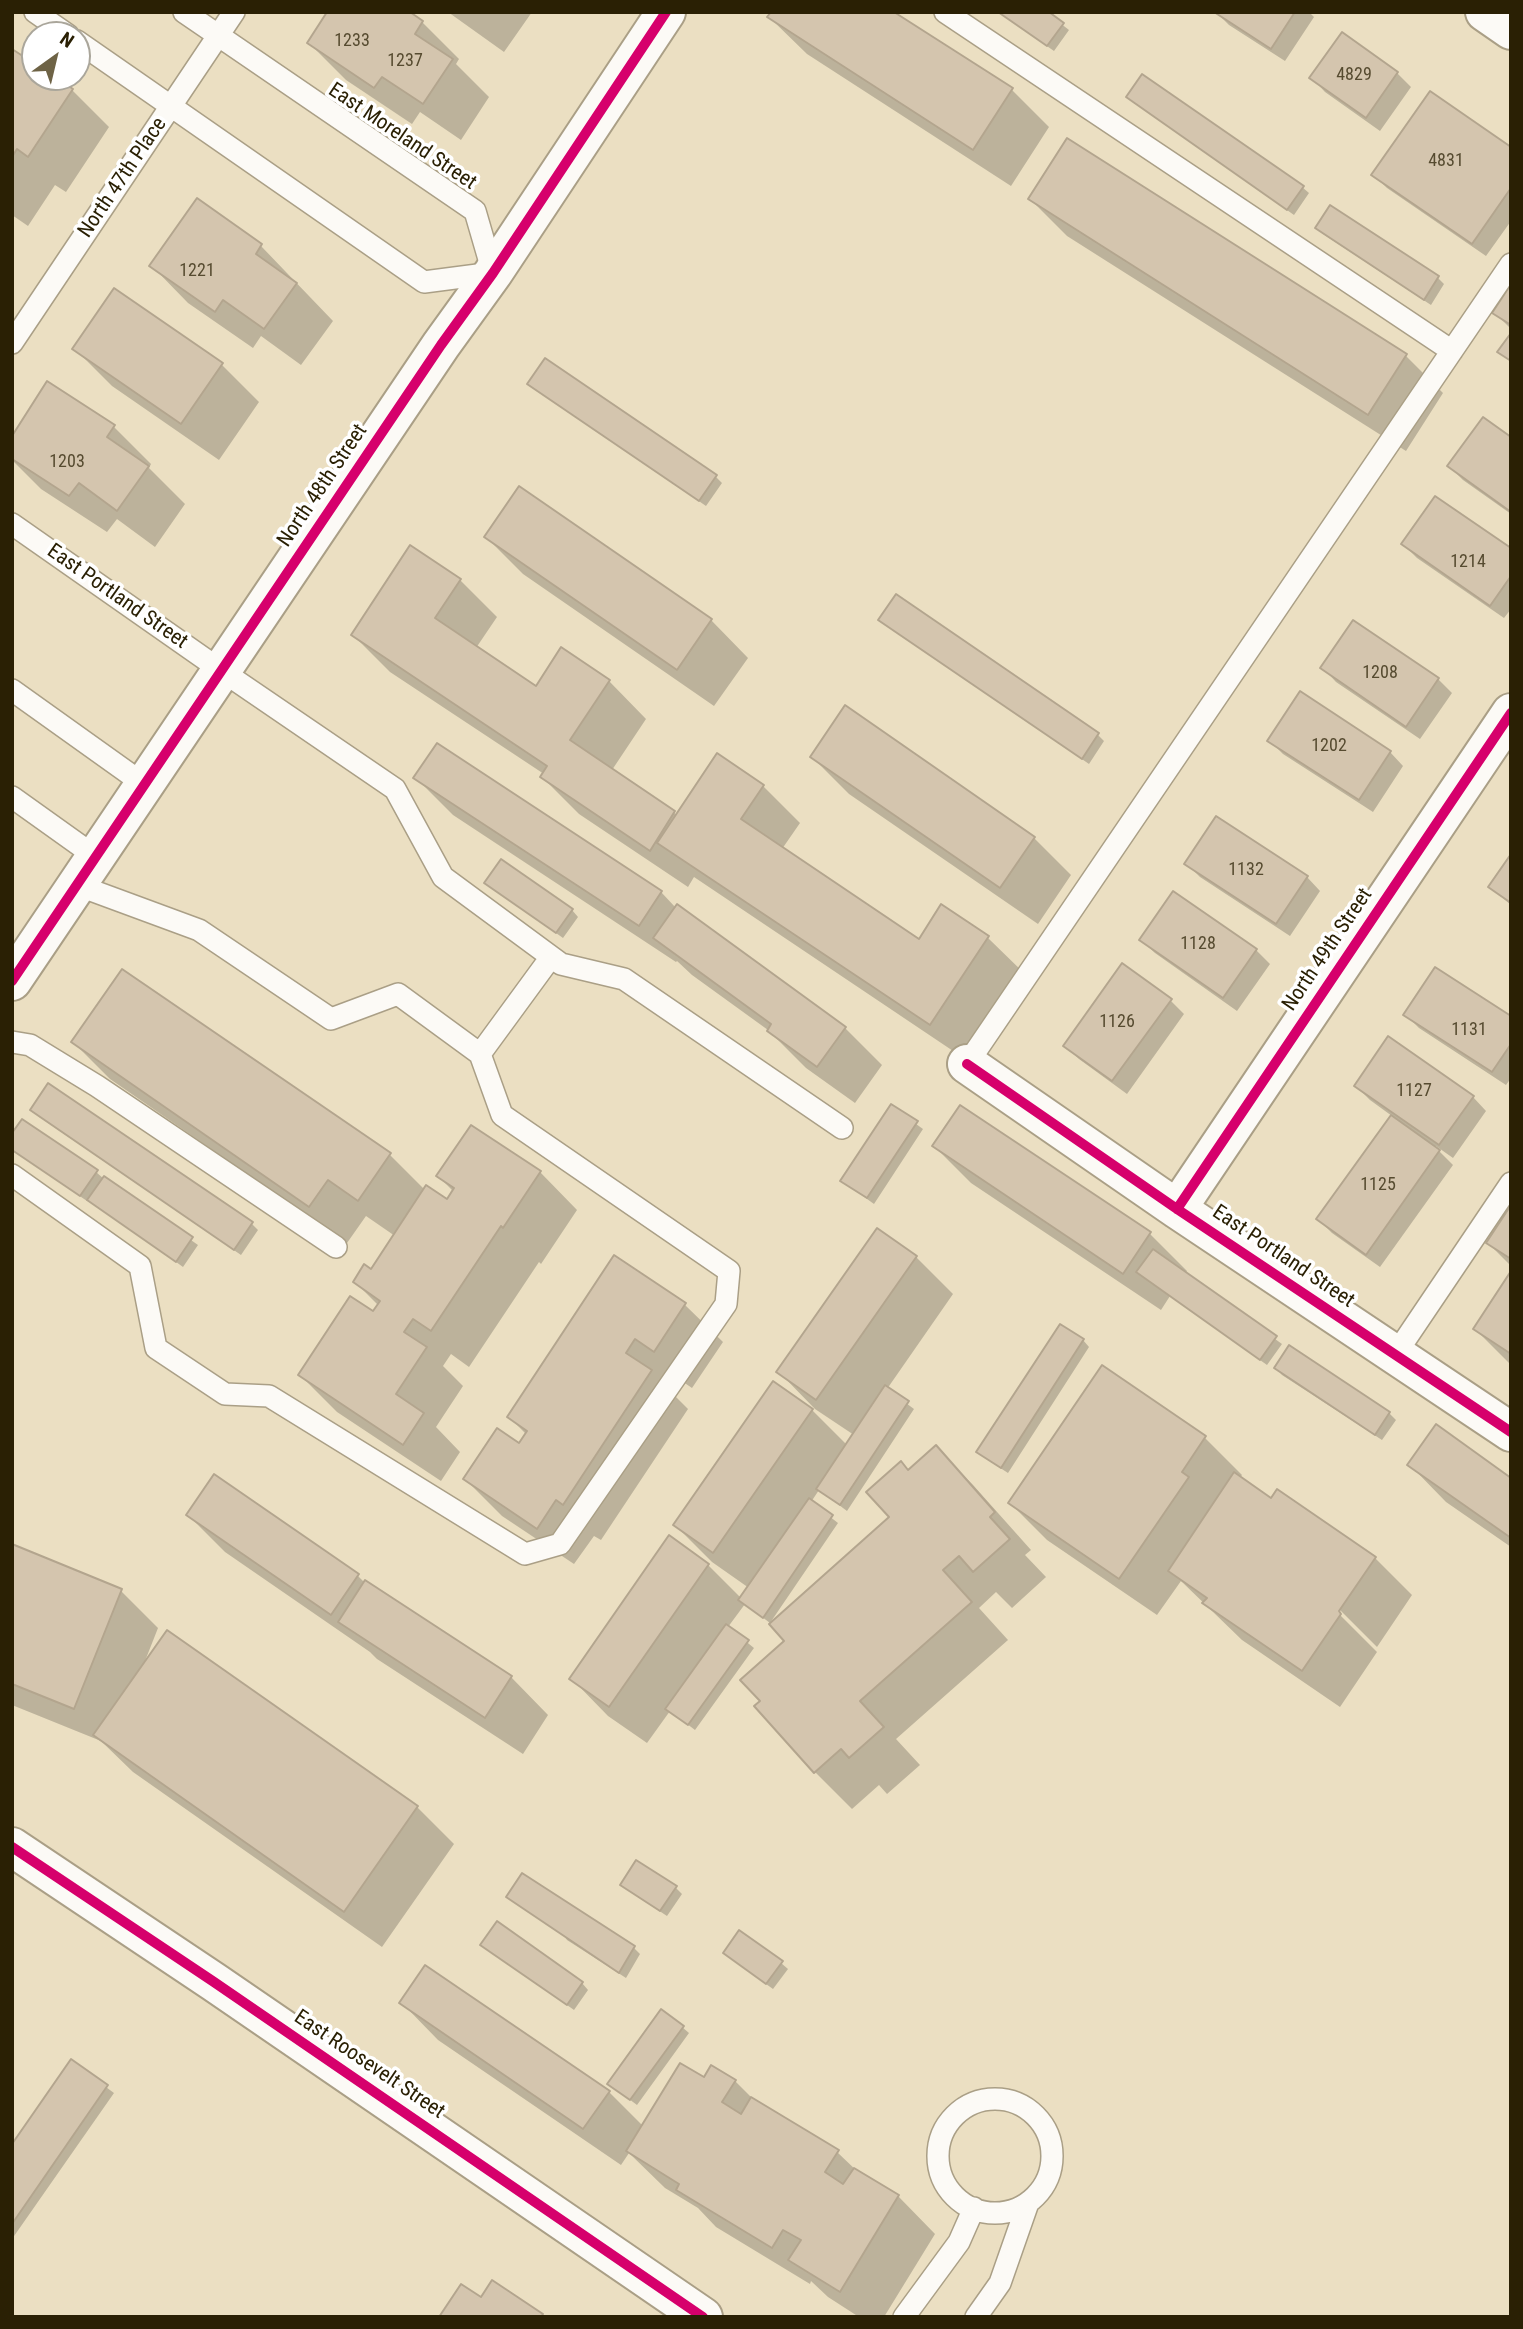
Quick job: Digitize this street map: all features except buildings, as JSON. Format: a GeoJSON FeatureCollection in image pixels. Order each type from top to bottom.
{"type":"FeatureCollection","features":[{"type":"Feature","properties":{"kind":"street","name":"North 48th Street"},"geometry":{"type":"LineString","coordinates":[[12,981],[441,345],[493,273],[666,12]]}},
{"type":"Feature","properties":{"kind":"street"},"geometry":{"type":"LineString","coordinates":[[1485,12],[1511,30]]}},
{"type":"Feature","properties":{"kind":"street","name":"North 49th Street"},"geometry":{"type":"LineString","coordinates":[[1177,1209],[1511,713]]}},
{"type":"Feature","properties":{"kind":"street","name":"East Portland Street"},"geometry":{"type":"LineString","coordinates":[[967,1064],[1177,1209],[1511,1432]]}},
{"type":"Feature","properties":{"kind":"street","name":"East Roosevelt Street"},"geometry":{"type":"LineString","coordinates":[[12,1847],[703,2317]]}},
{"type":"Feature","properties":{"kind":"lane","name":"East Moreland Street"},"geometry":{"type":"LineString","coordinates":[[184,12],[475,211],[493,273]]}},
{"type":"Feature","properties":{"kind":"lane","name":"North 47th Place"},"geometry":{"type":"LineString","coordinates":[[12,343],[233,12]]}},
{"type":"Feature","properties":{"kind":"lane"},"geometry":{"type":"LineString","coordinates":[[945,12],[1452,351]]}},
{"type":"Feature","properties":{"kind":"lane"},"geometry":{"type":"LineString","coordinates":[[91,51],[424,282],[493,273]]}},
{"type":"Feature","properties":{"kind":"lane"},"geometry":{"type":"LineString","coordinates":[[967,1064],[1511,264]]}},
{"type":"Feature","properties":{"kind":"lane","name":"East Portland Street"},"geometry":{"type":"LineString","coordinates":[[12,524],[395,789],[443,877],[551,957],[561,964],[624,979],[842,1128]]}},
{"type":"Feature","properties":{"kind":"lane"},"geometry":{"type":"LineString","coordinates":[[12,690],[145,785]]}},
{"type":"Feature","properties":{"kind":"lane"},"geometry":{"type":"LineString","coordinates":[[12,797],[87,871],[199,930],[331,1019],[398,994],[480,1054],[502,1115],[729,1271],[726,1304],[560,1544],[525,1554],[269,1396],[225,1394],[156,1348],[140,1266],[12,1175]]}},
{"type":"Feature","properties":{"kind":"lane"},"geometry":{"type":"LineString","coordinates":[[480,1054],[551,957]]}},
{"type":"Feature","properties":{"kind":"lane"},"geometry":{"type":"LineString","coordinates":[[12,1042],[30,1045],[97,1086],[336,1247]]}},
{"type":"Feature","properties":{"kind":"lane"},"geometry":{"type":"LineString","coordinates":[[1395,1355],[1511,1183]]}},
{"type":"Feature","properties":{"kind":"lane"},"geometry":{"type":"LineString","coordinates":[[982,2099],[1004,2099],[1026,2107],[1042,2123],[1051,2143],[1052,2166],[1044,2187],[1028,2203],[1007,2212],[985,2212],[964,2204],[947,2189],[939,2168],[938,2146],[946,2125],[962,2108],[982,2099]]}},
{"type":"Feature","properties":{"kind":"lane"},"geometry":{"type":"LineString","coordinates":[[976,2317],[1000,2283],[1028,2203]]}},
{"type":"Feature","properties":{"kind":"lane"},"geometry":{"type":"LineString","coordinates":[[904,2317],[959,2242],[974,2208]]}},
{"type":"Feature","properties":{"kind":"cycle path"},"geometry":{"type":"LineString","coordinates":[[12,981],[441,345],[493,273],[666,12]]}},
{"type":"Feature","properties":{"kind":"cycle path"},"geometry":{"type":"LineString","coordinates":[[1177,1209],[1511,713]]}},
{"type":"Feature","properties":{"kind":"cycle path"},"geometry":{"type":"LineString","coordinates":[[967,1064],[1177,1209],[1511,1432]]}},
{"type":"Feature","properties":{"kind":"cycle path"},"geometry":{"type":"LineString","coordinates":[[12,1847],[703,2317]]}}]}
